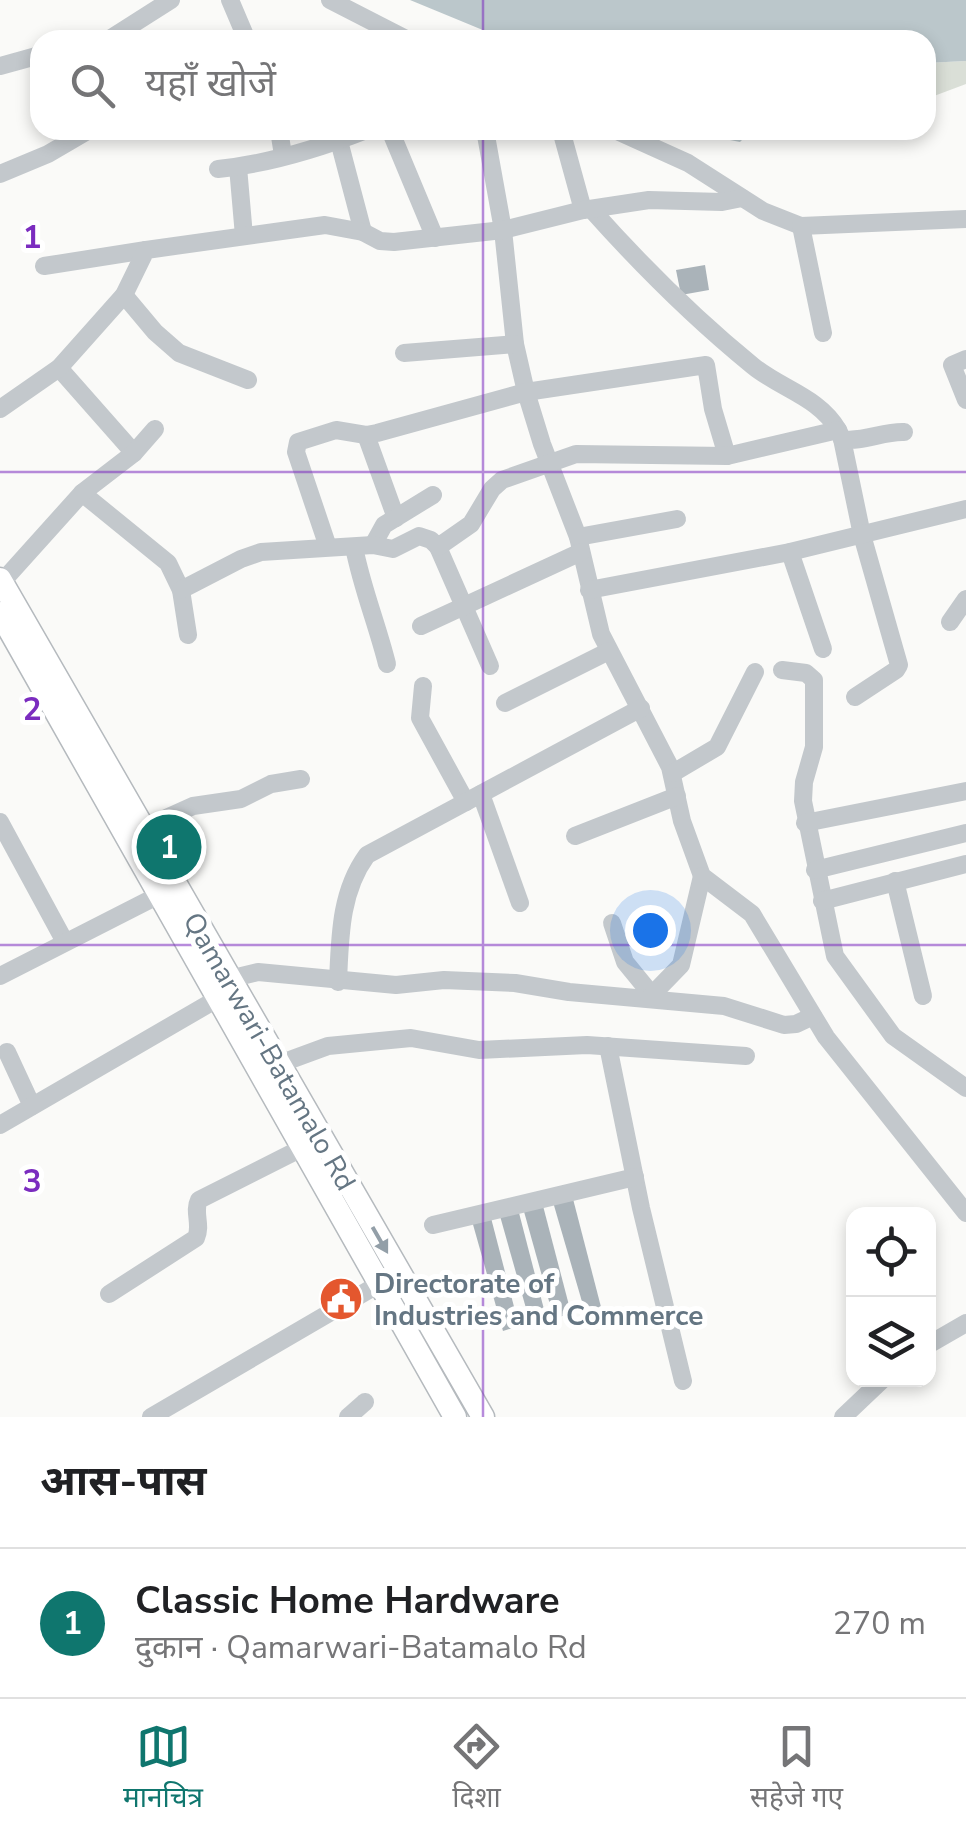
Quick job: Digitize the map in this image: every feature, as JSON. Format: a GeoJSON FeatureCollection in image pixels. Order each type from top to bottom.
{"type":"FeatureCollection","features":[{"type":"Feature","properties":{"kind":"main road","name":"Qamarwari-Batamalo Rd"},"geometry":{"type":"LineString","coordinates":[[1,580],[483,1417]]}},
{"type":"Feature","properties":{"kind":"main road","name":"Qamarwari-Batamalo Rd"},"geometry":{"type":"LineString","coordinates":[[0,612],[456,1417]]}},
{"type":"Feature","properties":{"kind":"main road"},"geometry":{"type":"LineString","coordinates":[[379,1284],[404,1281]]}},
{"type":"Feature","properties":{"kind":"street"},"geometry":{"type":"LineString","coordinates":[[124,30],[171,0]]}},
{"type":"Feature","properties":{"kind":"street"},"geometry":{"type":"LineString","coordinates":[[230,0],[243,30]]}},
{"type":"Feature","properties":{"kind":"street"},"geometry":{"type":"LineString","coordinates":[[330,0],[375,30]]}},
{"type":"Feature","properties":{"kind":"street"},"geometry":{"type":"LineString","coordinates":[[0,66],[30,58]]}},
{"type":"Feature","properties":{"kind":"street"},"geometry":{"type":"LineString","coordinates":[[0,174],[72,140]]}},
{"type":"Feature","properties":{"kind":"street"},"geometry":{"type":"LineString","coordinates":[[281,140],[284,155]]}},
{"type":"Feature","properties":{"kind":"street"},"geometry":{"type":"LineString","coordinates":[[218,169],[339,140],[363,232]]}},
{"type":"Feature","properties":{"kind":"street"},"geometry":{"type":"LineString","coordinates":[[394,140],[435,238]]}},
{"type":"Feature","properties":{"kind":"street"},"geometry":{"type":"LineString","coordinates":[[486,140],[503,230],[515,344],[526,392],[579,544],[609,650],[673,774],[702,876],[681,964],[672,978],[650,996]]}},
{"type":"Feature","properties":{"kind":"street"},"geometry":{"type":"LineString","coordinates":[[564,140],[587,210],[644,268],[755,368],[825,410],[840,434],[862,534],[898,665],[856,697]]}},
{"type":"Feature","properties":{"kind":"street"},"geometry":{"type":"LineString","coordinates":[[638,140],[688,162],[762,211],[801,226],[966,218]]}},
{"type":"Feature","properties":{"kind":"street"},"geometry":{"type":"LineString","coordinates":[[238,167],[244,236]]}},
{"type":"Feature","properties":{"kind":"street"},"geometry":{"type":"LineString","coordinates":[[44,266],[325,226],[363,232],[386,242],[503,230],[648,200],[722,202],[742,198]]}},
{"type":"Feature","properties":{"kind":"street"},"geometry":{"type":"LineString","coordinates":[[801,226],[823,334]]}},
{"type":"Feature","properties":{"kind":"street"},"geometry":{"type":"LineString","coordinates":[[0,410],[58,368],[124,295],[146,250]]}},
{"type":"Feature","properties":{"kind":"street"},"geometry":{"type":"LineString","coordinates":[[124,295],[162,340],[179,353],[248,380]]}},
{"type":"Feature","properties":{"kind":"street"},"geometry":{"type":"LineString","coordinates":[[704,323],[713,409],[727,456]]}},
{"type":"Feature","properties":{"kind":"street"},"geometry":{"type":"LineString","coordinates":[[404,353],[515,344]]}},
{"type":"Feature","properties":{"kind":"street"},"geometry":{"type":"LineString","coordinates":[[966,360],[952,365],[966,400]]}},
{"type":"Feature","properties":{"kind":"street"},"geometry":{"type":"LineString","coordinates":[[328,547],[296,447],[303,438],[325,432],[366,435],[526,392],[706,365]]}},
{"type":"Feature","properties":{"kind":"street"},"geometry":{"type":"LineString","coordinates":[[58,368],[134,453]]}},
{"type":"Feature","properties":{"kind":"street"},"geometry":{"type":"LineString","coordinates":[[1,580],[82,493],[134,453],[156,429]]}},
{"type":"Feature","properties":{"kind":"street"},"geometry":{"type":"LineString","coordinates":[[438,548],[471,524],[502,480],[550,461],[591,453],[727,456],[840,434],[853,440],[883,432],[904,432]]}},
{"type":"Feature","properties":{"kind":"street"},"geometry":{"type":"LineString","coordinates":[[366,435],[396,518]]}},
{"type":"Feature","properties":{"kind":"street"},"geometry":{"type":"LineString","coordinates":[[82,493],[168,563],[182,590],[188,635]]}},
{"type":"Feature","properties":{"kind":"street"},"geometry":{"type":"LineString","coordinates":[[386,664],[375,617],[364,594],[363,546],[396,518],[433,496]]}},
{"type":"Feature","properties":{"kind":"street"},"geometry":{"type":"LineString","coordinates":[[589,590],[790,552],[966,509]]}},
{"type":"Feature","properties":{"kind":"street"},"geometry":{"type":"LineString","coordinates":[[420,626],[579,544],[678,518]]}},
{"type":"Feature","properties":{"kind":"street"},"geometry":{"type":"LineString","coordinates":[[182,590],[261,552],[363,546],[393,549],[419,536],[431,540],[438,548],[490,666]]}},
{"type":"Feature","properties":{"kind":"street"},"geometry":{"type":"LineString","coordinates":[[790,552],[823,649]]}},
{"type":"Feature","properties":{"kind":"street"},"geometry":{"type":"LineString","coordinates":[[950,622],[966,599]]}},
{"type":"Feature","properties":{"kind":"street"},"geometry":{"type":"LineString","coordinates":[[506,703],[609,650]]}},
{"type":"Feature","properties":{"kind":"street"},"geometry":{"type":"LineString","coordinates":[[782,670],[806,673],[814,684],[814,747],[803,792],[805,823],[835,956],[893,1036],[966,1088]]}},
{"type":"Feature","properties":{"kind":"street"},"geometry":{"type":"LineString","coordinates":[[673,774],[717,748],[754,672]]}},
{"type":"Feature","properties":{"kind":"street"},"geometry":{"type":"LineString","coordinates":[[424,686],[420,718],[473,798],[520,903]]}},
{"type":"Feature","properties":{"kind":"street"},"geometry":{"type":"LineString","coordinates":[[338,982],[341,919],[354,872],[367,855],[641,708]]}},
{"type":"Feature","properties":{"kind":"street"},"geometry":{"type":"LineString","coordinates":[[142,829],[193,806],[241,799],[271,784],[301,779]]}},
{"type":"Feature","properties":{"kind":"street"},"geometry":{"type":"LineString","coordinates":[[805,823],[966,791]]}},
{"type":"Feature","properties":{"kind":"street"},"geometry":{"type":"LineString","coordinates":[[575,836],[677,796]]}},
{"type":"Feature","properties":{"kind":"street"},"geometry":{"type":"LineString","coordinates":[[0,822],[66,942]]}},
{"type":"Feature","properties":{"kind":"street"},"geometry":{"type":"LineString","coordinates":[[815,870],[966,833]]}},
{"type":"Feature","properties":{"kind":"street"},"geometry":{"type":"LineString","coordinates":[[822,902],[966,864]]}},
{"type":"Feature","properties":{"kind":"street"},"geometry":{"type":"LineString","coordinates":[[702,876],[752,914],[813,1016],[874,1102],[915,1145],[966,1213]]}},
{"type":"Feature","properties":{"kind":"street"},"geometry":{"type":"LineString","coordinates":[[895,882],[923,996]]}},
{"type":"Feature","properties":{"kind":"street"},"geometry":{"type":"LineString","coordinates":[[0,976],[159,895]]}},
{"type":"Feature","properties":{"kind":"street"},"geometry":{"type":"LineString","coordinates":[[612,923],[625,962],[650,996]]}},
{"type":"Feature","properties":{"kind":"street"},"geometry":{"type":"LineString","coordinates":[[229,978],[269,972],[396,985],[444,980],[515,983],[724,1006],[784,1025],[813,1016]]}},
{"type":"Feature","properties":{"kind":"street"},"geometry":{"type":"LineString","coordinates":[[0,1125],[216,999]]}},
{"type":"Feature","properties":{"kind":"street"},"geometry":{"type":"LineString","coordinates":[[279,1064],[328,1046],[410,1038],[479,1050],[608,1046],[746,1056]]}},
{"type":"Feature","properties":{"kind":"street"},"geometry":{"type":"LineString","coordinates":[[608,1046],[683,1380]]}},
{"type":"Feature","properties":{"kind":"street"},"geometry":{"type":"LineString","coordinates":[[2,1048],[32,1106]]}},
{"type":"Feature","properties":{"kind":"street"},"geometry":{"type":"LineString","coordinates":[[109,1294],[196,1238],[200,1227],[196,1205],[199,1200],[302,1148]]}},
{"type":"Feature","properties":{"kind":"street"},"geometry":{"type":"LineString","coordinates":[[433,1225],[635,1178]]}},
{"type":"Feature","properties":{"kind":"street"},"geometry":{"type":"LineString","coordinates":[[151,1417],[379,1284]]}},
{"type":"Feature","properties":{"kind":"street"},"geometry":{"type":"LineString","coordinates":[[936,1340],[966,1323]]}},
{"type":"Feature","properties":{"kind":"street"},"geometry":{"type":"LineString","coordinates":[[843,1417],[875,1387]]}},
{"type":"Feature","properties":{"kind":"street"},"geometry":{"type":"LineString","coordinates":[[348,1417],[364,1402]]}},
{"type":"Feature","properties":{"kind":"shaded area"},"geometry":{"type":"Polygon","coordinates":[[[410,0],[966,0],[966,61],[936,62],[936,30],[483,30],[410,0]]]}},
{"type":"Feature","properties":{"kind":"shaded area"},"geometry":{"type":"Polygon","coordinates":[[[966,61],[966,84],[936,95],[936,62],[966,61]]]}},
{"type":"Feature","properties":{"kind":"building"},"geometry":{"type":"Polygon","coordinates":[[[705,265],[709,290],[681,295],[676,270],[705,265]]]}},
{"type":"Feature","properties":{"kind":"building"},"geometry":{"type":"Polygon","coordinates":[[[572,1195],[601,1307],[585,1312],[553,1202],[572,1195]]]}},
{"type":"Feature","properties":{"kind":"building"},"geometry":{"type":"Polygon","coordinates":[[[542,1202],[571,1313],[554,1319],[523,1208],[542,1202]]]}},
{"type":"Feature","properties":{"kind":"building"},"geometry":{"type":"Polygon","coordinates":[[[518,1209],[547,1321],[531,1326],[500,1216],[518,1209]]]}},
{"type":"Feature","properties":{"kind":"building"},"geometry":{"type":"Polygon","coordinates":[[[490,1214],[519,1326],[503,1331],[472,1221],[490,1214]]]}},
{"type":"Feature","properties":{"kind":"place","name":"Classic Home Hardware"},"geometry":{"type":"Point","coordinates":[169,847]}},
{"type":"Feature","properties":{"kind":"place","name":"Directorate of Industries and Commerce"},"geometry":{"type":"Point","coordinates":[341,1299]}}]}
